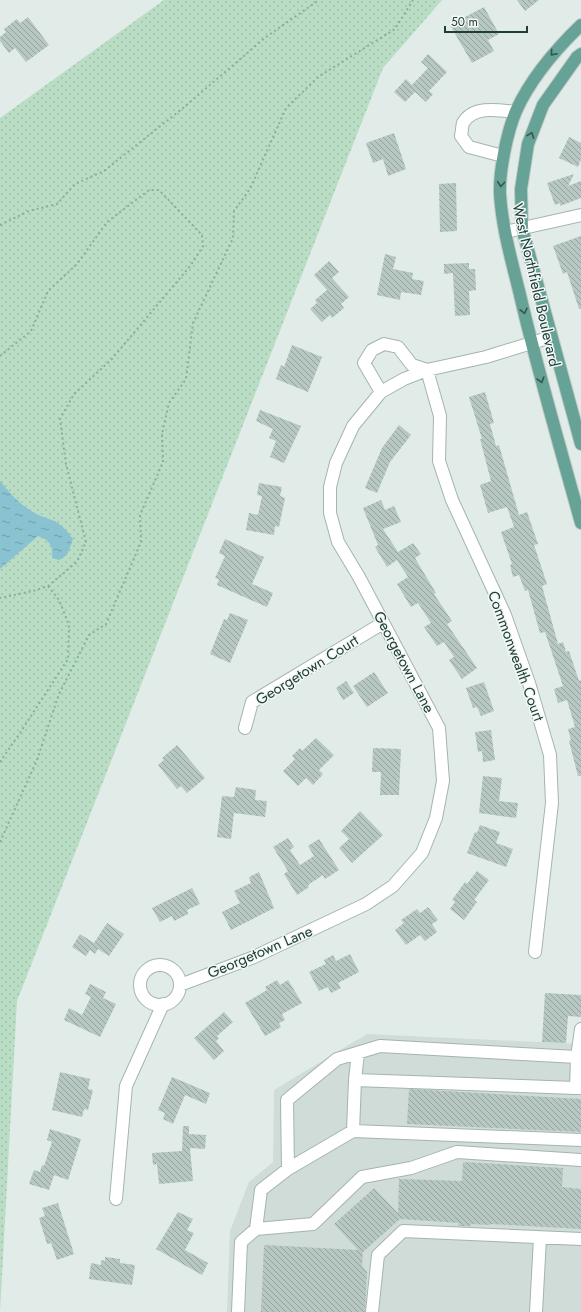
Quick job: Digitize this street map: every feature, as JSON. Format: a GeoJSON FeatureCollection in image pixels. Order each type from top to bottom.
{"type":"FeatureCollection","features":[{"type":"Feature","properties":{"kind":"main road","name":"West Northfield Boulevard"},"geometry":{"type":"LineString","coordinates":[[580,517],[531,343],[505,232],[500,193],[503,156],[515,112],[528,88],[552,53],[581,25]]}},
{"type":"Feature","properties":{"kind":"main road","name":"West Northfield Boulevard"},"geometry":{"type":"LineString","coordinates":[[581,54],[577,56],[543,105],[528,144],[521,189],[522,228],[581,444]]}},
{"type":"Feature","properties":{"kind":"street"},"geometry":{"type":"LineString","coordinates":[[503,156],[469,147],[461,136],[463,123],[473,113],[484,110],[515,112]]}},
{"type":"Feature","properties":{"kind":"street"},"geometry":{"type":"LineString","coordinates":[[505,232],[581,215]]}},
{"type":"Feature","properties":{"kind":"street","name":"Georgetown Lane"},"geometry":{"type":"LineString","coordinates":[[180,985],[254,957],[366,904],[393,886],[422,853],[436,818],[443,781],[440,728],[338,542],[330,512],[330,487],[336,463],[353,426],[381,392],[404,379],[427,370],[486,357],[552,337]]}},
{"type":"Feature","properties":{"kind":"street"},"geometry":{"type":"LineString","coordinates":[[381,392],[364,363],[372,350],[384,344],[398,347],[412,365],[427,370]]}},
{"type":"Feature","properties":{"kind":"street","name":"Commonwealth Court"},"geometry":{"type":"LineString","coordinates":[[427,370],[440,416],[439,461],[452,500],[505,615],[529,683],[550,755],[552,803],[535,952]]}},
{"type":"Feature","properties":{"kind":"street","name":"Georgetown Court"},"geometry":{"type":"LineString","coordinates":[[245,728],[252,702],[383,623]]}},
{"type":"Feature","properties":{"kind":"street"},"geometry":{"type":"LineString","coordinates":[[154,966],[167,966],[177,974],[180,985],[175,998],[163,1004],[150,1002],[142,993],[140,986],[144,973],[154,966]]}},
{"type":"Feature","properties":{"kind":"street"},"geometry":{"type":"LineString","coordinates":[[116,1199],[126,1086],[163,1004]]}},
{"type":"Feature","properties":{"kind":"street"},"geometry":{"type":"LineString","coordinates":[[355,1080],[579,1088],[577,1057],[581,1029]]}},
{"type":"Feature","properties":{"kind":"street"},"geometry":{"type":"LineString","coordinates":[[288,1169],[287,1100],[337,1059],[380,1046],[577,1057]]}},
{"type":"Feature","properties":{"kind":"street"},"geometry":{"type":"LineString","coordinates":[[352,1131],[358,1053]]}},
{"type":"Feature","properties":{"kind":"street"},"geometry":{"type":"LineString","coordinates":[[256,1228],[261,1190],[288,1169],[352,1131],[581,1140]]}},
{"type":"Feature","properties":{"kind":"street"},"geometry":{"type":"LineString","coordinates":[[238,1312],[241,1242],[256,1228],[312,1224],[362,1178],[411,1168],[457,1152],[581,1160]]}},
{"type":"Feature","properties":{"kind":"street"},"geometry":{"type":"LineString","coordinates":[[372,1312],[378,1255],[403,1232],[581,1239]]}},
{"type":"Feature","properties":{"kind":"street"},"geometry":{"type":"LineString","coordinates":[[536,1312],[540,1238]]}},
{"type":"Feature","properties":{"kind":"path"},"geometry":{"type":"LineString","coordinates":[[0,225],[30,211],[57,204],[75,184],[104,171],[183,108],[266,37],[319,0]]}},
{"type":"Feature","properties":{"kind":"path"},"geometry":{"type":"LineString","coordinates":[[0,842],[37,760],[59,694],[89,635],[106,624],[141,542],[140,514],[163,462],[162,434],[169,403],[186,379],[193,324],[233,238],[234,211],[250,189],[286,108],[318,77],[395,28],[413,0]]}},
{"type":"Feature","properties":{"kind":"path"},"geometry":{"type":"LineString","coordinates":[[0,356],[31,330],[48,291],[77,264],[107,222],[150,190],[159,190],[202,235],[203,246],[191,265],[111,360],[74,394],[60,419],[66,464],[86,542],[77,562],[48,586],[0,598]]}},
{"type":"Feature","properties":{"kind":"path"},"geometry":{"type":"LineString","coordinates":[[0,762],[68,659],[69,625],[59,600],[48,586]]}},
{"type":"Feature","properties":{"kind":"shaded area"},"geometry":{"type":"Polygon","coordinates":[[[367,1034],[581,1044],[581,1312],[227,1312],[230,1231],[249,1182],[273,1162],[274,1090],[367,1034]]]}},
{"type":"Feature","properties":{"kind":"green space"},"geometry":{"type":"Polygon","coordinates":[[[164,0],[442,0],[383,68],[17,1001],[0,1312],[0,118],[164,0]]]}},
{"type":"Feature","properties":{"kind":"water"},"geometry":{"type":"Polygon","coordinates":[[[0,481],[23,505],[34,513],[56,522],[67,531],[73,539],[67,555],[59,560],[52,558],[50,544],[45,539],[38,536],[0,569],[0,481]]]}},
{"type":"Feature","properties":{"kind":"building"},"geometry":{"type":"Polygon","coordinates":[[[517,0],[539,0],[525,11],[517,0]]]}},
{"type":"Feature","properties":{"kind":"building"},"geometry":{"type":"Polygon","coordinates":[[[484,7],[499,34],[488,40],[494,51],[472,63],[450,25],[484,7]]]}},
{"type":"Feature","properties":{"kind":"building"},"geometry":{"type":"Polygon","coordinates":[[[28,17],[49,45],[26,62],[15,48],[9,53],[0,41],[0,37],[6,32],[4,29],[17,19],[20,23],[28,17]]]}},
{"type":"Feature","properties":{"kind":"building"},"geometry":{"type":"Polygon","coordinates":[[[428,54],[447,72],[429,91],[433,94],[426,102],[415,92],[405,102],[394,92],[406,79],[412,85],[428,68],[421,62],[428,54]]]}},
{"type":"Feature","properties":{"kind":"building"},"geometry":{"type":"Polygon","coordinates":[[[394,133],[406,169],[388,176],[383,159],[373,163],[366,143],[394,133]]]}},
{"type":"Feature","properties":{"kind":"building"},"geometry":{"type":"Polygon","coordinates":[[[569,137],[581,143],[581,159],[578,167],[559,158],[569,137]]]}},
{"type":"Feature","properties":{"kind":"building"},"geometry":{"type":"Polygon","coordinates":[[[574,174],[568,186],[581,181],[581,198],[560,206],[560,203],[555,205],[547,183],[574,174]]]}},
{"type":"Feature","properties":{"kind":"building"},"geometry":{"type":"Polygon","coordinates":[[[456,183],[457,231],[440,232],[439,184],[456,183]]]}},
{"type":"Feature","properties":{"kind":"building"},"geometry":{"type":"Polygon","coordinates":[[[581,236],[581,309],[579,309],[567,272],[563,274],[553,246],[581,236]]]}},
{"type":"Feature","properties":{"kind":"building"},"geometry":{"type":"Polygon","coordinates":[[[385,254],[396,257],[393,269],[413,273],[412,279],[424,281],[421,295],[401,292],[400,300],[377,295],[385,254]]]}},
{"type":"Feature","properties":{"kind":"building"},"geometry":{"type":"Polygon","coordinates":[[[329,261],[339,272],[332,278],[349,297],[341,304],[344,308],[332,318],[330,315],[322,322],[310,309],[317,303],[315,300],[327,290],[314,275],[329,261]]]}},
{"type":"Feature","properties":{"kind":"building"},"geometry":{"type":"Polygon","coordinates":[[[469,263],[469,269],[475,269],[476,290],[469,291],[470,315],[455,316],[453,273],[444,274],[444,264],[469,263]]]}},
{"type":"Feature","properties":{"kind":"building"},"geometry":{"type":"Polygon","coordinates":[[[292,345],[322,357],[308,392],[276,379],[281,365],[284,367],[292,345]]]}},
{"type":"Feature","properties":{"kind":"building"},"geometry":{"type":"Polygon","coordinates":[[[485,392],[494,423],[490,424],[496,446],[499,445],[519,515],[527,512],[538,544],[534,545],[547,584],[542,586],[558,644],[563,642],[566,652],[569,651],[579,681],[581,680],[581,776],[578,776],[569,741],[571,740],[568,729],[575,727],[567,700],[558,703],[554,689],[563,686],[545,632],[540,633],[528,590],[525,591],[519,575],[513,577],[510,565],[512,564],[501,532],[514,527],[507,507],[488,513],[480,485],[491,481],[480,439],[482,439],[469,397],[485,392]]]}},
{"type":"Feature","properties":{"kind":"building"},"geometry":{"type":"Polygon","coordinates":[[[260,410],[301,426],[284,463],[270,457],[276,441],[269,438],[273,429],[256,421],[260,410]]]}},
{"type":"Feature","properties":{"kind":"building"},"geometry":{"type":"Polygon","coordinates":[[[399,425],[411,435],[390,462],[377,493],[365,488],[382,448],[399,425]]]}},
{"type":"Feature","properties":{"kind":"building"},"geometry":{"type":"Polygon","coordinates":[[[259,483],[282,487],[280,496],[285,498],[279,527],[275,526],[274,535],[246,530],[249,513],[258,515],[262,496],[257,495],[259,483]]]}},
{"type":"Feature","properties":{"kind":"building"},"geometry":{"type":"Polygon","coordinates":[[[381,500],[385,510],[394,506],[401,522],[383,529],[398,552],[413,543],[421,554],[415,558],[436,593],[434,594],[452,621],[447,624],[477,668],[462,679],[449,660],[454,657],[444,642],[437,646],[424,627],[431,623],[418,603],[411,607],[397,584],[408,577],[397,560],[387,567],[375,547],[378,545],[363,508],[381,500]]]}},
{"type":"Feature","properties":{"kind":"building"},"geometry":{"type":"Polygon","coordinates":[[[225,539],[264,557],[252,584],[273,593],[267,607],[217,585],[219,579],[215,578],[225,556],[219,553],[225,539]]]}},
{"type":"Feature","properties":{"kind":"building"},"geometry":{"type":"Polygon","coordinates":[[[230,613],[248,620],[230,663],[210,654],[224,619],[227,620],[230,613]]]}},
{"type":"Feature","properties":{"kind":"building"},"geometry":{"type":"Polygon","coordinates":[[[374,672],[388,693],[367,707],[353,686],[374,672]]]}},
{"type":"Feature","properties":{"kind":"building"},"geometry":{"type":"Polygon","coordinates":[[[346,681],[354,693],[343,700],[336,688],[346,681]]]}},
{"type":"Feature","properties":{"kind":"building"},"geometry":{"type":"Polygon","coordinates":[[[484,682],[494,711],[481,716],[477,707],[473,708],[466,688],[484,682]]]}},
{"type":"Feature","properties":{"kind":"building"},"geometry":{"type":"Polygon","coordinates":[[[491,730],[495,760],[483,762],[482,751],[478,752],[475,732],[491,730]]]}},
{"type":"Feature","properties":{"kind":"building"},"geometry":{"type":"Polygon","coordinates":[[[316,738],[334,755],[319,770],[323,774],[313,785],[306,778],[298,786],[283,771],[295,759],[292,756],[300,748],[302,751],[316,738]]]}},
{"type":"Feature","properties":{"kind":"building"},"geometry":{"type":"Polygon","coordinates":[[[177,745],[205,778],[187,793],[181,786],[177,789],[158,765],[164,760],[162,758],[177,745]]]}},
{"type":"Feature","properties":{"kind":"building"},"geometry":{"type":"Polygon","coordinates":[[[373,748],[401,749],[399,795],[380,795],[381,772],[372,772],[373,748]]]}},
{"type":"Feature","properties":{"kind":"building"},"geometry":{"type":"Polygon","coordinates":[[[483,776],[502,778],[499,801],[518,803],[516,818],[479,813],[483,776]]]}},
{"type":"Feature","properties":{"kind":"building"},"geometry":{"type":"Polygon","coordinates":[[[236,787],[256,790],[255,800],[267,801],[265,817],[234,813],[231,839],[217,837],[222,796],[234,797],[236,787]]]}},
{"type":"Feature","properties":{"kind":"building"},"geometry":{"type":"Polygon","coordinates":[[[360,811],[383,835],[352,863],[339,848],[349,839],[341,831],[360,811]]]}},
{"type":"Feature","properties":{"kind":"building"},"geometry":{"type":"Polygon","coordinates":[[[480,825],[500,832],[496,843],[513,849],[506,867],[467,853],[475,832],[477,833],[480,825]]]}},
{"type":"Feature","properties":{"kind":"building"},"geometry":{"type":"Polygon","coordinates":[[[288,838],[294,847],[290,850],[300,865],[314,856],[308,846],[319,839],[339,870],[325,879],[323,875],[308,885],[309,887],[297,895],[284,874],[288,871],[273,847],[288,838]]]}},
{"type":"Feature","properties":{"kind":"building"},"geometry":{"type":"Polygon","coordinates":[[[477,871],[489,880],[474,900],[477,902],[464,920],[450,909],[455,902],[452,900],[465,882],[467,884],[477,871]]]}},
{"type":"Feature","properties":{"kind":"building"},"geometry":{"type":"Polygon","coordinates":[[[259,872],[274,908],[231,930],[222,912],[240,903],[234,891],[251,883],[249,877],[259,872]]]}},
{"type":"Feature","properties":{"kind":"building"},"geometry":{"type":"Polygon","coordinates":[[[192,888],[200,904],[187,910],[188,914],[174,921],[172,916],[160,922],[152,908],[192,888]]]}},
{"type":"Feature","properties":{"kind":"building"},"geometry":{"type":"Polygon","coordinates":[[[428,907],[438,920],[432,924],[437,932],[425,941],[420,935],[406,945],[395,930],[404,923],[401,920],[417,909],[420,913],[428,907]]]}},
{"type":"Feature","properties":{"kind":"building"},"geometry":{"type":"Polygon","coordinates":[[[107,923],[124,934],[109,956],[98,949],[95,954],[90,950],[86,956],[72,947],[80,934],[94,943],[107,923]]]}},
{"type":"Feature","properties":{"kind":"building"},"geometry":{"type":"Polygon","coordinates":[[[350,954],[359,972],[338,983],[341,988],[331,993],[328,987],[319,991],[309,972],[326,964],[324,960],[333,955],[336,961],[350,954]]]}},
{"type":"Feature","properties":{"kind":"building"},"geometry":{"type":"Polygon","coordinates":[[[277,980],[280,985],[288,980],[302,1003],[282,1014],[285,1020],[279,1023],[281,1027],[265,1036],[245,1003],[267,990],[265,987],[277,980]]]}},
{"type":"Feature","properties":{"kind":"building"},"geometry":{"type":"Polygon","coordinates":[[[90,984],[106,992],[103,998],[116,1004],[100,1037],[64,1020],[69,1008],[82,1015],[91,997],[85,994],[90,984]]]}},
{"type":"Feature","properties":{"kind":"building"},"geometry":{"type":"Polygon","coordinates":[[[545,993],[581,995],[581,1017],[568,1016],[566,1043],[542,1042],[545,993]]]}},
{"type":"Feature","properties":{"kind":"building"},"geometry":{"type":"Polygon","coordinates":[[[224,1012],[233,1022],[217,1036],[219,1038],[216,1041],[224,1051],[214,1060],[194,1038],[224,1012]]]}},
{"type":"Feature","properties":{"kind":"building"},"geometry":{"type":"Polygon","coordinates":[[[60,1072],[90,1079],[88,1089],[93,1090],[88,1110],[84,1109],[82,1117],[52,1110],[60,1072]]]}},
{"type":"Feature","properties":{"kind":"building"},"geometry":{"type":"Polygon","coordinates":[[[172,1077],[210,1093],[206,1104],[185,1095],[173,1124],[163,1119],[165,1113],[158,1110],[172,1077]]]}},
{"type":"Feature","properties":{"kind":"building"},"geometry":{"type":"Polygon","coordinates":[[[409,1089],[581,1099],[581,1132],[407,1124],[409,1089]]]}},
{"type":"Feature","properties":{"kind":"building"},"geometry":{"type":"Polygon","coordinates":[[[183,1126],[189,1126],[189,1134],[206,1135],[205,1149],[190,1148],[193,1181],[159,1184],[157,1164],[153,1165],[152,1153],[182,1151],[183,1126]]]}},
{"type":"Feature","properties":{"kind":"building"},"geometry":{"type":"Polygon","coordinates":[[[50,1129],[81,1139],[68,1180],[54,1175],[49,1190],[29,1184],[34,1170],[40,1172],[42,1165],[44,1166],[52,1142],[47,1140],[50,1129]]]}},
{"type":"Feature","properties":{"kind":"building"},"geometry":{"type":"Polygon","coordinates":[[[463,1162],[563,1168],[562,1187],[581,1189],[581,1229],[490,1224],[458,1226],[459,1223],[400,1219],[363,1252],[362,1266],[367,1272],[365,1312],[261,1312],[264,1245],[358,1250],[334,1224],[374,1188],[398,1213],[399,1179],[462,1181],[463,1162]]]}},
{"type":"Feature","properties":{"kind":"building"},"geometry":{"type":"Polygon","coordinates":[[[58,1203],[74,1254],[57,1260],[51,1243],[47,1244],[39,1218],[45,1216],[42,1208],[58,1203]]]}},
{"type":"Feature","properties":{"kind":"building"},"geometry":{"type":"Polygon","coordinates":[[[178,1212],[193,1219],[187,1230],[194,1233],[185,1250],[208,1263],[202,1275],[156,1249],[178,1212]]]}},
{"type":"Feature","properties":{"kind":"building"},"geometry":{"type":"Polygon","coordinates":[[[105,1257],[120,1259],[120,1263],[135,1265],[132,1285],[89,1279],[91,1263],[101,1265],[101,1260],[105,1261],[105,1257]]]}}]}
